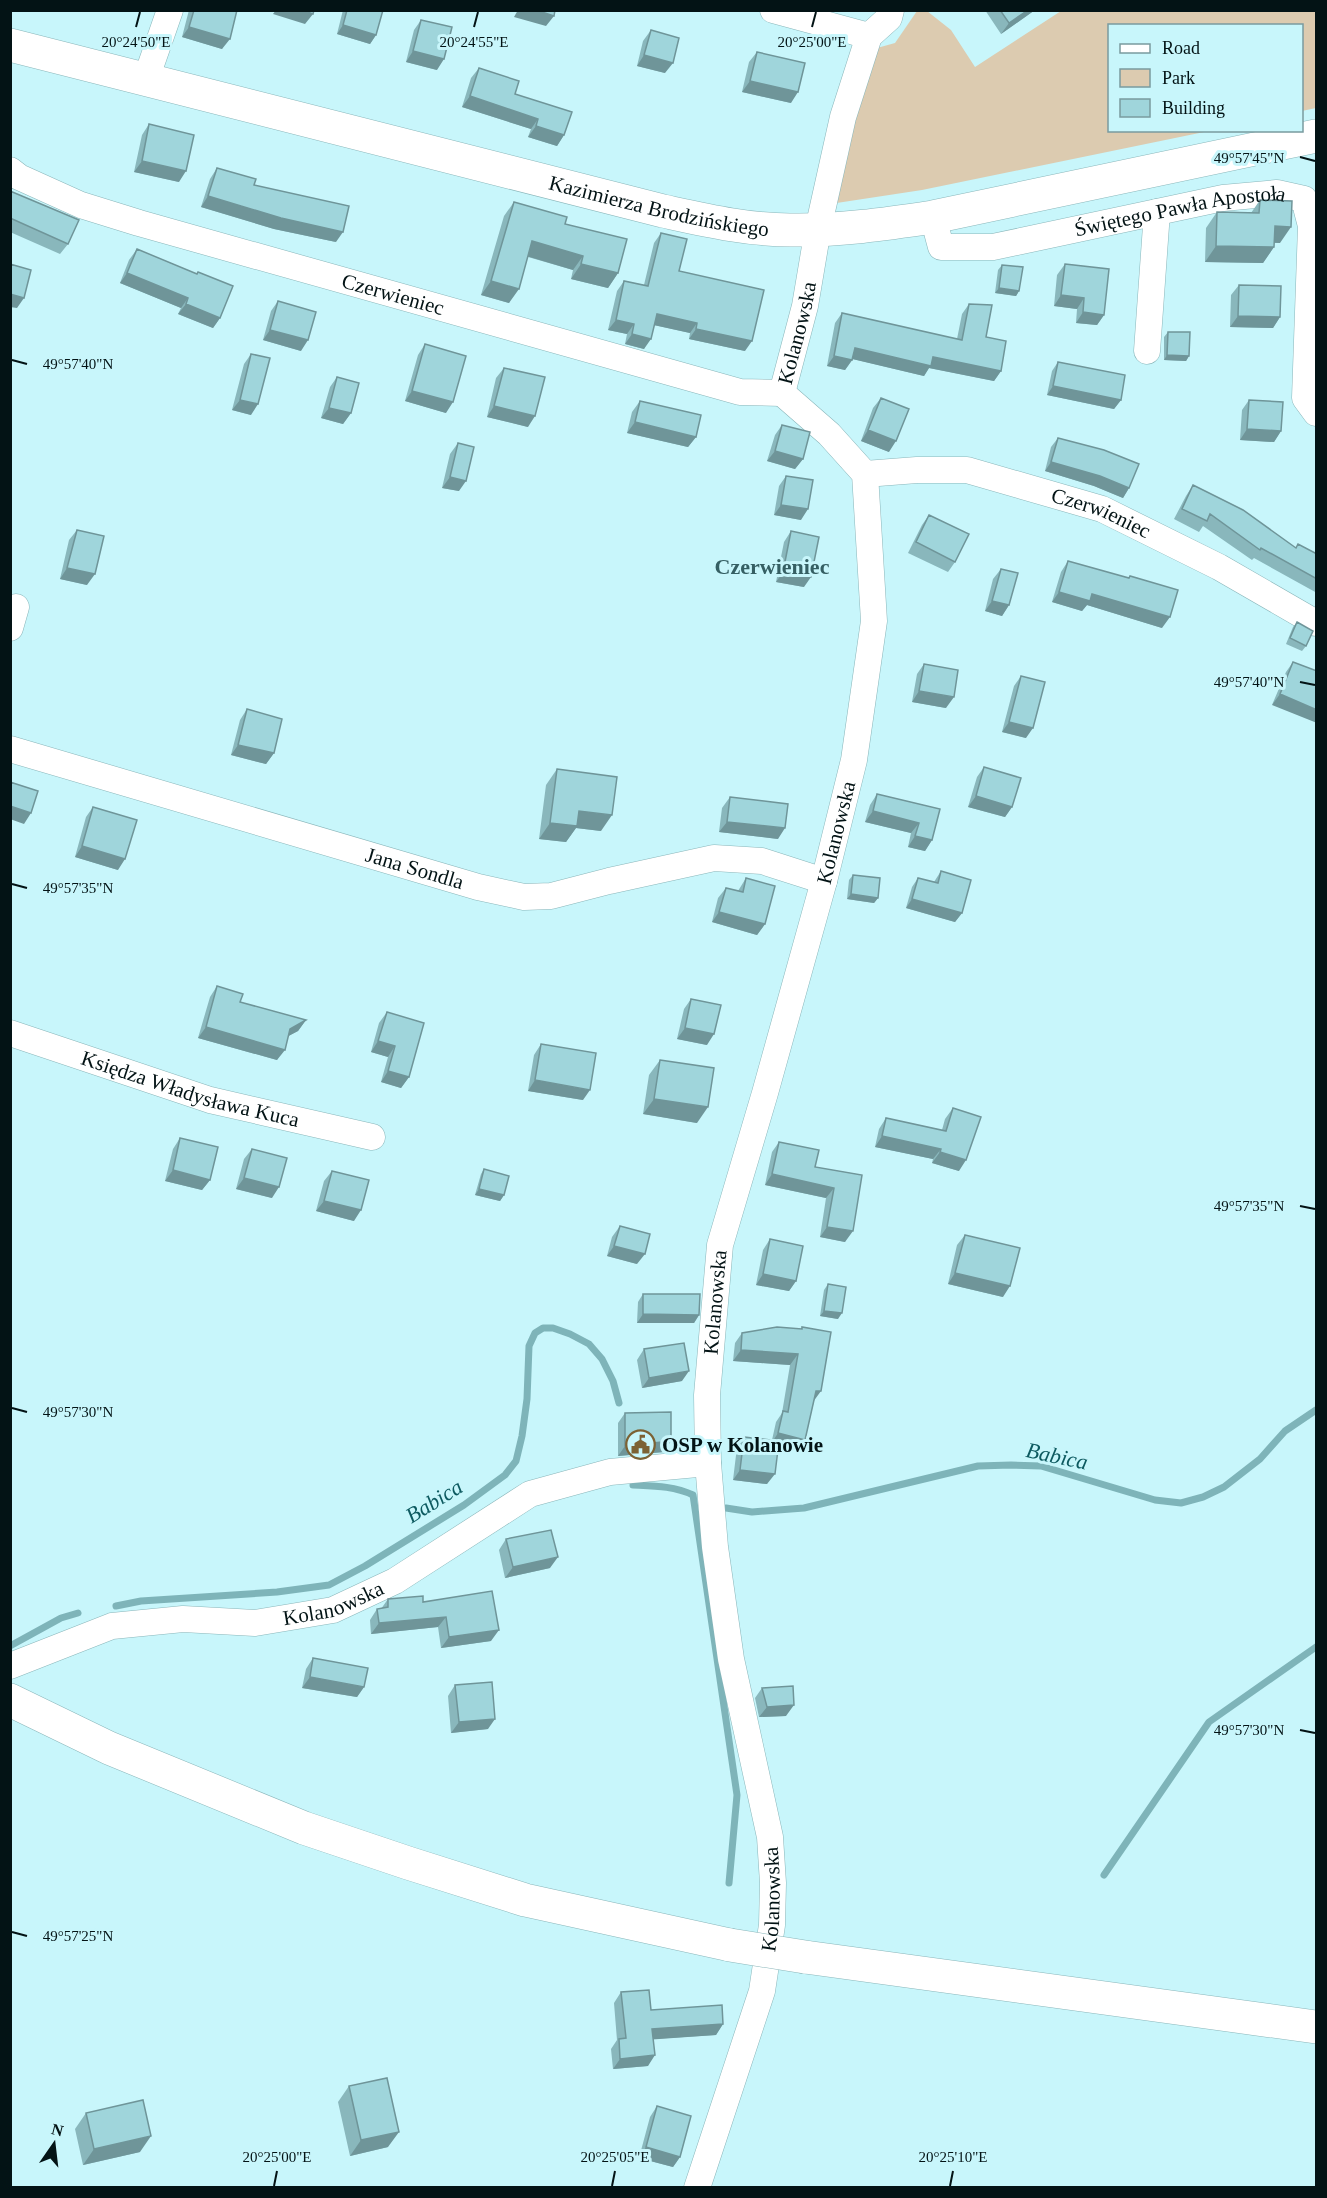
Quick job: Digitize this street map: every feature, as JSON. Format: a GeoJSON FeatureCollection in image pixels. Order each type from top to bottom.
{"type":"FeatureCollection","features":[{"type":"Feature","properties":{"kind":"main road","name":"Kazimierza Brodzińskiego"},"geometry":{"type":"LineString","coordinates":[[10,45],[663,211],[724,224],[789,230],[878,226],[933,218],[1317,136]]}},
{"type":"Feature","properties":{"kind":"main road"},"geometry":{"type":"LineString","coordinates":[[10,1700],[109,1748],[303,1827],[525,1900],[730,1945],[805,1958],[1317,2027]]}},
{"type":"Feature","properties":{"kind":"street"},"geometry":{"type":"LineString","coordinates":[[146,79],[170,10]]}},
{"type":"Feature","properties":{"kind":"street"},"geometry":{"type":"LineString","coordinates":[[773,10],[869,36],[889,18],[891,10]]}},
{"type":"Feature","properties":{"kind":"street","name":"Kolanowska"},"geometry":{"type":"LineString","coordinates":[[697,2187],[762,1991],[772,1925],[773,1883],[770,1837],[731,1659],[715,1547],[708,1463],[707,1395],[720,1245],[824,881],[854,760],[874,621],[865,474],[829,434],[782,393],[805,306],[818,229],[843,117],[869,36]]}},
{"type":"Feature","properties":{"kind":"street","name":"Czerwieniec"},"geometry":{"type":"LineString","coordinates":[[10,170],[20,177],[81,205],[139,223],[740,392],[782,393]]}},
{"type":"Feature","properties":{"kind":"street","name":"Świętego Pawła Apostoła"},"geometry":{"type":"LineString","coordinates":[[933,218],[941,247],[993,247],[1223,198],[1277,193],[1304,199],[1311,226],[1305,398],[1317,413]]}},
{"type":"Feature","properties":{"kind":"street"},"geometry":{"type":"LineString","coordinates":[[1147,351],[1157,212]]}},
{"type":"Feature","properties":{"kind":"street","name":"Czerwieniec"},"geometry":{"type":"LineString","coordinates":[[865,474],[916,470],[967,470],[1102,509],[1219,567],[1317,623]]}},
{"type":"Feature","properties":{"kind":"street","name":"Jana Sondla"},"geometry":{"type":"LineString","coordinates":[[10,750],[478,887],[524,897],[551,896],[714,858],[762,861],[824,881]]}},
{"type":"Feature","properties":{"kind":"street","name":"Księdza Władysława Kuca"},"geometry":{"type":"LineString","coordinates":[[10,1033],[210,1100],[372,1137]]}},
{"type":"Feature","properties":{"kind":"street","name":"Kolanowska"},"geometry":{"type":"LineString","coordinates":[[10,1666],[112,1626],[183,1618],[255,1623],[333,1610],[395,1581],[530,1494],[610,1472],[708,1463]]}},
{"type":"Feature","properties":{"kind":"green space"},"geometry":{"type":"Polygon","coordinates":[[[917,11],[927,11],[951,30],[975,67],[1061,11],[1316,11],[1316,108],[1303,111],[1303,24],[1108,24],[1108,132],[1204,132],[922,190],[830,204],[877,48],[895,43],[917,11]]]}},
{"type":"Feature","properties":{"kind":"building"},"geometry":{"type":"Polygon","coordinates":[[[194,10],[237,10],[230,39],[189,27],[194,10]]]}},
{"type":"Feature","properties":{"kind":"building"},"geometry":{"type":"Polygon","coordinates":[[[302,10],[314,10],[313,14],[302,10]]]}},
{"type":"Feature","properties":{"kind":"building"},"geometry":{"type":"Polygon","coordinates":[[[347,10],[383,10],[376,35],[343,25],[347,10]]]}},
{"type":"Feature","properties":{"kind":"building"},"geometry":{"type":"Polygon","coordinates":[[[536,10],[555,10],[554,16],[536,10]]]}},
{"type":"Feature","properties":{"kind":"building"},"geometry":{"type":"Polygon","coordinates":[[[1000,10],[1028,10],[1009,23],[1000,10]]]}},
{"type":"Feature","properties":{"kind":"building"},"geometry":{"type":"Polygon","coordinates":[[[421,20],[452,27],[444,59],[413,51],[421,20]]]}},
{"type":"Feature","properties":{"kind":"building"},"geometry":{"type":"Polygon","coordinates":[[[651,30],[679,38],[673,63],[644,55],[651,30]]]}},
{"type":"Feature","properties":{"kind":"building"},"geometry":{"type":"Polygon","coordinates":[[[757,52],[805,63],[798,92],[750,81],[757,52]]]}},
{"type":"Feature","properties":{"kind":"building"},"geometry":{"type":"Polygon","coordinates":[[[479,68],[519,81],[515,94],[572,112],[564,135],[536,126],[538,119],[470,96],[479,68]]]}},
{"type":"Feature","properties":{"kind":"building"},"geometry":{"type":"Polygon","coordinates":[[[149,124],[194,135],[186,171],[142,161],[149,124]]]}},
{"type":"Feature","properties":{"kind":"building"},"geometry":{"type":"Polygon","coordinates":[[[217,168],[256,179],[254,185],[349,206],[343,232],[281,218],[208,196],[217,168]]]}},
{"type":"Feature","properties":{"kind":"building"},"geometry":{"type":"Polygon","coordinates":[[[10,191],[79,220],[68,244],[10,218],[10,191]]]}},
{"type":"Feature","properties":{"kind":"building"},"geometry":{"type":"Polygon","coordinates":[[[1260,200],[1292,201],[1291,227],[1275,226],[1274,247],[1216,246],[1217,212],[1259,213],[1260,200]]]}},
{"type":"Feature","properties":{"kind":"building"},"geometry":{"type":"Polygon","coordinates":[[[514,202],[567,217],[565,224],[627,239],[618,273],[581,264],[583,256],[532,241],[519,289],[491,281],[514,202]]]}},
{"type":"Feature","properties":{"kind":"building"},"geometry":{"type":"Polygon","coordinates":[[[661,233],[687,239],[679,271],[764,290],[752,341],[696,329],[697,323],[657,314],[651,339],[632,334],[634,324],[616,320],[624,281],[648,286],[661,233]]]}},
{"type":"Feature","properties":{"kind":"building"},"geometry":{"type":"Polygon","coordinates":[[[137,249],[233,286],[220,318],[186,304],[188,298],[127,273],[137,249]]]}},
{"type":"Feature","properties":{"kind":"building"},"geometry":{"type":"Polygon","coordinates":[[[10,264],[31,270],[24,298],[10,294],[10,264]]]}},
{"type":"Feature","properties":{"kind":"building"},"geometry":{"type":"Polygon","coordinates":[[[1065,264],[1109,269],[1104,315],[1083,312],[1084,298],[1061,295],[1065,264]]]}},
{"type":"Feature","properties":{"kind":"building"},"geometry":{"type":"Polygon","coordinates":[[[1002,265],[1023,267],[1019,291],[999,288],[1002,265]]]}},
{"type":"Feature","properties":{"kind":"building"},"geometry":{"type":"Polygon","coordinates":[[[1239,285],[1281,286],[1280,317],[1238,316],[1239,285]]]}},
{"type":"Feature","properties":{"kind":"building"},"geometry":{"type":"Polygon","coordinates":[[[278,301],[316,312],[308,340],[270,330],[278,301]]]}},
{"type":"Feature","properties":{"kind":"building"},"geometry":{"type":"Polygon","coordinates":[[[969,304],[992,305],[986,337],[1006,341],[1001,371],[933,357],[931,366],[855,348],[852,360],[834,356],[842,313],[962,340],[969,304]]]}},
{"type":"Feature","properties":{"kind":"building"},"geometry":{"type":"Polygon","coordinates":[[[1168,332],[1190,332],[1189,356],[1167,355],[1168,332]]]}},
{"type":"Feature","properties":{"kind":"building"},"geometry":{"type":"Polygon","coordinates":[[[425,344],[466,356],[453,402],[412,391],[425,344]]]}},
{"type":"Feature","properties":{"kind":"building"},"geometry":{"type":"Polygon","coordinates":[[[251,354],[270,358],[258,404],[240,400],[251,354]]]}},
{"type":"Feature","properties":{"kind":"building"},"geometry":{"type":"Polygon","coordinates":[[[1058,362],[1125,375],[1121,400],[1053,386],[1058,362]]]}},
{"type":"Feature","properties":{"kind":"building"},"geometry":{"type":"Polygon","coordinates":[[[504,368],[545,377],[535,416],[494,406],[504,368]]]}},
{"type":"Feature","properties":{"kind":"building"},"geometry":{"type":"Polygon","coordinates":[[[337,377],[359,383],[351,413],[329,408],[337,377]]]}},
{"type":"Feature","properties":{"kind":"building"},"geometry":{"type":"Polygon","coordinates":[[[881,398],[909,409],[896,441],[868,430],[881,398]]]}},
{"type":"Feature","properties":{"kind":"building"},"geometry":{"type":"Polygon","coordinates":[[[1249,400],[1283,402],[1281,431],[1247,429],[1249,400]]]}},
{"type":"Feature","properties":{"kind":"building"},"geometry":{"type":"Polygon","coordinates":[[[640,401],[701,415],[696,437],[635,422],[640,401]]]}},
{"type":"Feature","properties":{"kind":"building"},"geometry":{"type":"Polygon","coordinates":[[[782,425],[810,432],[803,459],[775,451],[782,425]]]}},
{"type":"Feature","properties":{"kind":"building"},"geometry":{"type":"Polygon","coordinates":[[[1058,438],[1104,450],[1139,464],[1129,488],[1100,476],[1051,462],[1058,438]]]}},
{"type":"Feature","properties":{"kind":"building"},"geometry":{"type":"Polygon","coordinates":[[[458,443],[474,447],[466,481],[450,477],[458,443]]]}},
{"type":"Feature","properties":{"kind":"building"},"geometry":{"type":"Polygon","coordinates":[[[786,476],[813,480],[808,509],[781,505],[786,476]]]}},
{"type":"Feature","properties":{"kind":"building"},"geometry":{"type":"Polygon","coordinates":[[[1193,485],[1243,510],[1296,548],[1298,544],[1317,554],[1317,579],[1261,548],[1260,550],[1210,514],[1207,521],[1182,509],[1193,485]]]}},
{"type":"Feature","properties":{"kind":"building"},"geometry":{"type":"Polygon","coordinates":[[[929,515],[969,534],[955,562],[916,542],[929,515]]]}},
{"type":"Feature","properties":{"kind":"building"},"geometry":{"type":"Polygon","coordinates":[[[77,530],[104,536],[95,574],[67,568],[77,530]]]}},
{"type":"Feature","properties":{"kind":"building"},"geometry":{"type":"Polygon","coordinates":[[[791,531],[819,537],[811,577],[783,572],[791,531]]]}},
{"type":"Feature","properties":{"kind":"building"},"geometry":{"type":"Polygon","coordinates":[[[1068,561],[1178,590],[1170,617],[1092,594],[1090,601],[1059,592],[1068,561]]]}},
{"type":"Feature","properties":{"kind":"building"},"geometry":{"type":"Polygon","coordinates":[[[1001,569],[1018,573],[1009,605],[992,601],[1001,569]]]}},
{"type":"Feature","properties":{"kind":"building"},"geometry":{"type":"Polygon","coordinates":[[[1297,622],[1313,631],[1306,646],[1290,638],[1297,622]]]}},
{"type":"Feature","properties":{"kind":"building"},"geometry":{"type":"Polygon","coordinates":[[[1293,662],[1317,671],[1317,710],[1280,694],[1293,662]]]}},
{"type":"Feature","properties":{"kind":"building"},"geometry":{"type":"Polygon","coordinates":[[[924,664],[958,670],[954,697],[919,691],[924,664]]]}},
{"type":"Feature","properties":{"kind":"building"},"geometry":{"type":"Polygon","coordinates":[[[1021,676],[1045,682],[1033,728],[1009,722],[1021,676]]]}},
{"type":"Feature","properties":{"kind":"building"},"geometry":{"type":"Polygon","coordinates":[[[247,709],[282,719],[274,753],[238,745],[247,709]]]}},
{"type":"Feature","properties":{"kind":"building"},"geometry":{"type":"Polygon","coordinates":[[[984,767],[1021,778],[1012,807],[976,796],[984,767]]]}},
{"type":"Feature","properties":{"kind":"building"},"geometry":{"type":"Polygon","coordinates":[[[557,769],[617,777],[612,815],[579,811],[577,826],[550,823],[557,769]]]}},
{"type":"Feature","properties":{"kind":"building"},"geometry":{"type":"Polygon","coordinates":[[[10,782],[38,791],[31,813],[10,806],[10,782]]]}},
{"type":"Feature","properties":{"kind":"building"},"geometry":{"type":"Polygon","coordinates":[[[877,794],[940,809],[932,840],[915,836],[919,823],[873,811],[877,794]]]}},
{"type":"Feature","properties":{"kind":"building"},"geometry":{"type":"Polygon","coordinates":[[[730,797],[788,804],[785,828],[727,822],[730,797]]]}},
{"type":"Feature","properties":{"kind":"building"},"geometry":{"type":"Polygon","coordinates":[[[93,807],[137,820],[125,859],[82,846],[93,807]]]}},
{"type":"Feature","properties":{"kind":"building"},"geometry":{"type":"Polygon","coordinates":[[[941,871],[971,880],[962,913],[912,899],[918,878],[938,883],[941,871]]]}},
{"type":"Feature","properties":{"kind":"building"},"geometry":{"type":"Polygon","coordinates":[[[853,875],[880,878],[878,898],[851,894],[853,875]]]}},
{"type":"Feature","properties":{"kind":"building"},"geometry":{"type":"Polygon","coordinates":[[[746,878],[775,886],[765,924],[719,912],[726,888],[743,892],[746,878]]]}},
{"type":"Feature","properties":{"kind":"building"},"geometry":{"type":"Polygon","coordinates":[[[217,986],[243,994],[240,1002],[306,1020],[290,1029],[285,1050],[206,1027],[217,986]]]}},
{"type":"Feature","properties":{"kind":"building"},"geometry":{"type":"Polygon","coordinates":[[[691,999],[721,1005],[714,1034],[685,1028],[691,999]]]}},
{"type":"Feature","properties":{"kind":"building"},"geometry":{"type":"Polygon","coordinates":[[[387,1012],[424,1023],[409,1077],[388,1071],[395,1046],[378,1041],[387,1012]]]}},
{"type":"Feature","properties":{"kind":"building"},"geometry":{"type":"Polygon","coordinates":[[[541,1044],[596,1053],[590,1090],[535,1080],[541,1044]]]}},
{"type":"Feature","properties":{"kind":"building"},"geometry":{"type":"Polygon","coordinates":[[[660,1060],[714,1068],[708,1107],[654,1099],[660,1060]]]}},
{"type":"Feature","properties":{"kind":"building"},"geometry":{"type":"Polygon","coordinates":[[[953,1108],[981,1117],[966,1160],[940,1152],[941,1149],[882,1136],[886,1118],[946,1131],[953,1108]]]}},
{"type":"Feature","properties":{"kind":"building"},"geometry":{"type":"Polygon","coordinates":[[[180,1138],[218,1147],[210,1180],[173,1170],[180,1138]]]}},
{"type":"Feature","properties":{"kind":"building"},"geometry":{"type":"Polygon","coordinates":[[[779,1142],[819,1150],[815,1167],[862,1175],[853,1231],[827,1227],[834,1188],[772,1174],[779,1142]]]}},
{"type":"Feature","properties":{"kind":"building"},"geometry":{"type":"Polygon","coordinates":[[[252,1149],[287,1158],[279,1187],[244,1178],[252,1149]]]}},
{"type":"Feature","properties":{"kind":"building"},"geometry":{"type":"Polygon","coordinates":[[[484,1169],[509,1176],[504,1195],[479,1189],[484,1169]]]}},
{"type":"Feature","properties":{"kind":"building"},"geometry":{"type":"Polygon","coordinates":[[[332,1171],[369,1180],[361,1210],[324,1201],[332,1171]]]}},
{"type":"Feature","properties":{"kind":"building"},"geometry":{"type":"Polygon","coordinates":[[[620,1226],[650,1234],[645,1254],[614,1246],[620,1226]]]}},
{"type":"Feature","properties":{"kind":"building"},"geometry":{"type":"Polygon","coordinates":[[[965,1235],[1020,1248],[1010,1286],[955,1273],[965,1235]]]}},
{"type":"Feature","properties":{"kind":"building"},"geometry":{"type":"Polygon","coordinates":[[[770,1239],[803,1246],[796,1281],[763,1274],[770,1239]]]}},
{"type":"Feature","properties":{"kind":"building"},"geometry":{"type":"Polygon","coordinates":[[[828,1284],[846,1287],[842,1313],[824,1311],[828,1284]]]}},
{"type":"Feature","properties":{"kind":"building"},"geometry":{"type":"Polygon","coordinates":[[[643,1294],[700,1294],[699,1315],[643,1314],[643,1294]]]}},
{"type":"Feature","properties":{"kind":"building"},"geometry":{"type":"Polygon","coordinates":[[[777,1327],[802,1329],[802,1327],[831,1332],[821,1391],[816,1391],[805,1440],[778,1433],[783,1411],[788,1412],[798,1354],[741,1350],[742,1333],[777,1327]]]}},
{"type":"Feature","properties":{"kind":"building"},"geometry":{"type":"Polygon","coordinates":[[[684,1343],[689,1371],[649,1378],[644,1349],[684,1343]]]}},
{"type":"Feature","properties":{"kind":"building"},"geometry":{"type":"Polygon","coordinates":[[[671,1412],[671,1441],[625,1446],[625,1413],[671,1412]]]}},
{"type":"Feature","properties":{"kind":"building"},"geometry":{"type":"Polygon","coordinates":[[[744,1437],[779,1441],[775,1474],[740,1470],[744,1437]]]}},
{"type":"Feature","properties":{"kind":"building"},"geometry":{"type":"Polygon","coordinates":[[[551,1530],[558,1557],[513,1567],[506,1539],[551,1530]]]}},
{"type":"Feature","properties":{"kind":"building"},"geometry":{"type":"Polygon","coordinates":[[[492,1591],[499,1630],[449,1637],[446,1617],[379,1623],[377,1609],[388,1607],[388,1599],[423,1596],[423,1602],[492,1591]]]}},
{"type":"Feature","properties":{"kind":"building"},"geometry":{"type":"Polygon","coordinates":[[[313,1658],[368,1668],[364,1687],[310,1677],[313,1658]]]}},
{"type":"Feature","properties":{"kind":"building"},"geometry":{"type":"Polygon","coordinates":[[[492,1682],[495,1719],[459,1722],[455,1685],[492,1682]]]}},
{"type":"Feature","properties":{"kind":"building"},"geometry":{"type":"Polygon","coordinates":[[[793,1686],[794,1705],[767,1707],[762,1688],[793,1686]]]}},
{"type":"Feature","properties":{"kind":"building"},"geometry":{"type":"Polygon","coordinates":[[[649,1990],[651,2010],[722,2005],[723,2024],[652,2029],[655,2055],[620,2059],[619,2039],[626,2038],[621,1992],[649,1990]]]}},
{"type":"Feature","properties":{"kind":"building"},"geometry":{"type":"Polygon","coordinates":[[[387,2078],[399,2132],[361,2140],[349,2086],[387,2078]]]}},
{"type":"Feature","properties":{"kind":"building"},"geometry":{"type":"Polygon","coordinates":[[[143,2100],[151,2136],[94,2149],[86,2113],[143,2100]]]}},
{"type":"Feature","properties":{"kind":"building"},"geometry":{"type":"Polygon","coordinates":[[[657,2106],[691,2116],[680,2157],[646,2147],[657,2106]]]}},
{"type":"Feature","properties":{"kind":"waterway","name":"Babica"},"geometry":{"type":"LineString","coordinates":[[116,1606],[141,1601],[277,1592],[329,1585],[365,1566],[464,1505],[505,1475],[516,1461],[527,1399],[529,1346],[535,1333],[543,1328],[553,1328],[589,1344],[602,1359],[613,1381],[619,1403]]}},
{"type":"Feature","properties":{"kind":"waterway","name":"Babica"},"geometry":{"type":"LineString","coordinates":[[726,1508],[752,1512],[804,1508],[978,1466],[1011,1465],[1041,1466],[1155,1500],[1181,1503],[1203,1497],[1224,1487],[1260,1459],[1285,1431],[1316,1410]]}},
{"type":"Feature","properties":{"kind":"waterway"},"geometry":{"type":"LineString","coordinates":[[633,1485],[671,1488],[693,1495],[737,1795],[729,1883]]}},
{"type":"Feature","properties":{"kind":"waterway","name":"Babica"},"geometry":{"type":"LineString","coordinates":[[10,1646],[61,1618],[78,1613]]}},
{"type":"Feature","properties":{"kind":"waterway"},"geometry":{"type":"LineString","coordinates":[[1104,1875],[1209,1722],[1316,1647]]}},
{"type":"Feature","properties":{"kind":"place","name":"OSP w Kolanowie"},"geometry":{"type":"Point","coordinates":[641,1445]}},
{"type":"Feature","properties":{"kind":"district","name":"Czerwieniec"},"geometry":{"type":"Point","coordinates":[772,566]}}]}
